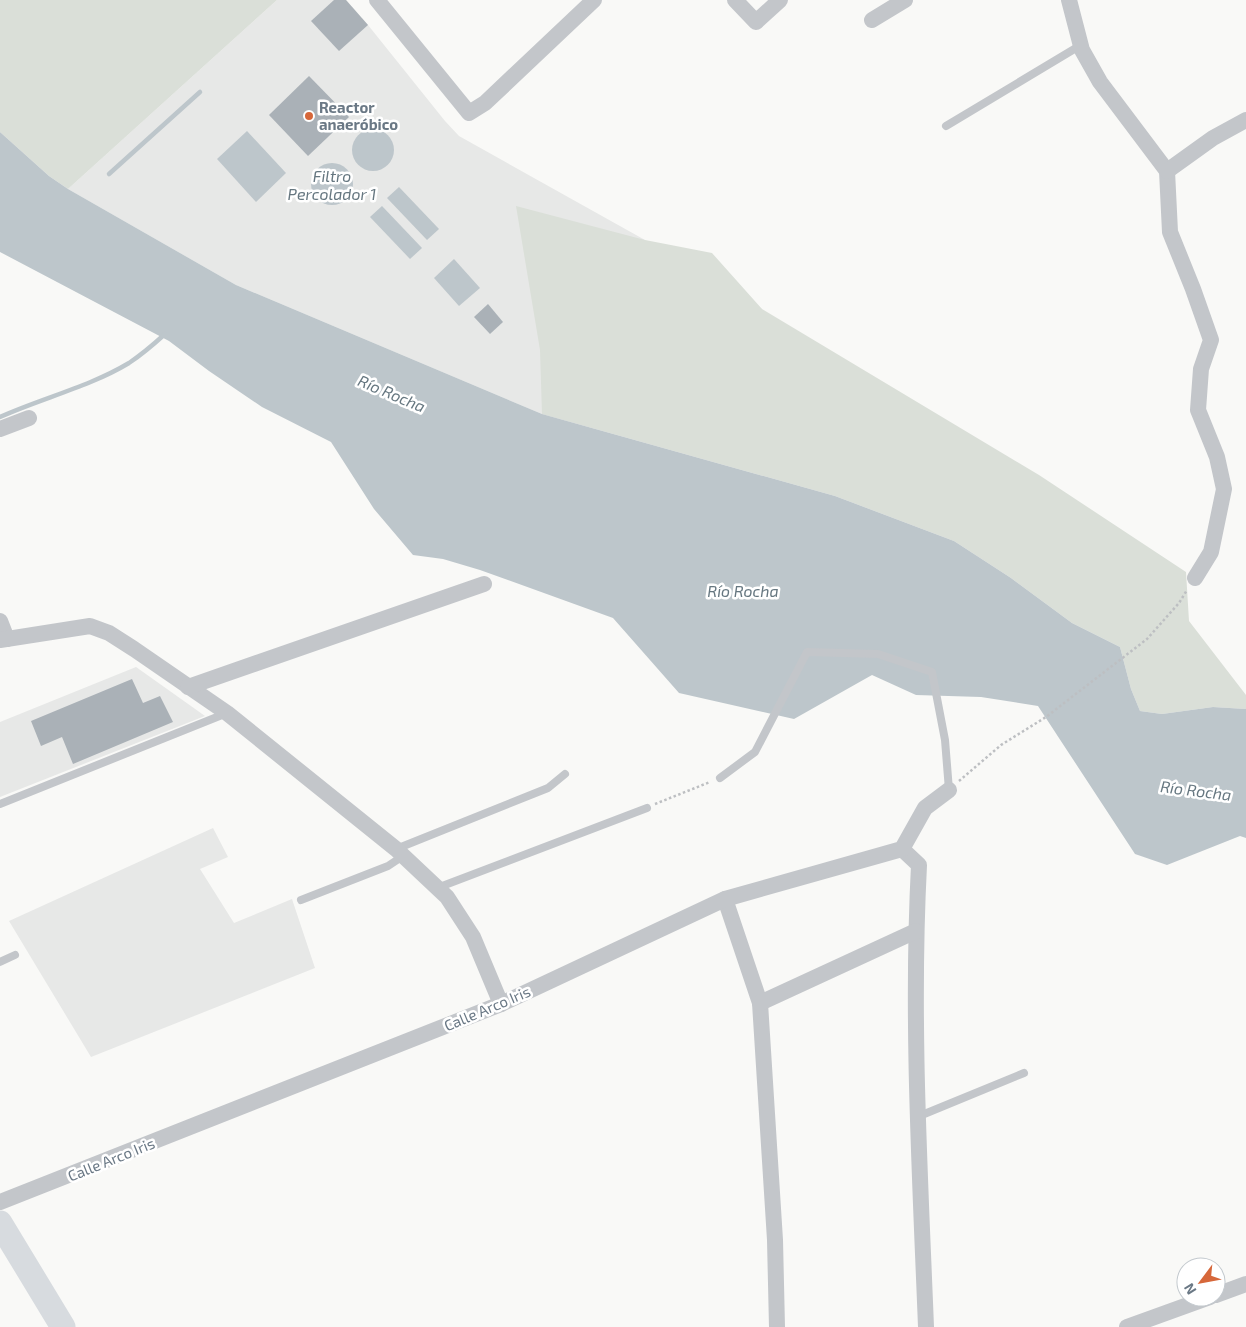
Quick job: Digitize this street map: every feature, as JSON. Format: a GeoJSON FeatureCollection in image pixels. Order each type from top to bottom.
{"type":"FeatureCollection","features":[{"type":"Feature","properties":{"kind":"main road"},"geometry":{"type":"LineString","coordinates":[[0,1224],[63,1327]]}},
{"type":"Feature","properties":{"kind":"street"},"geometry":{"type":"LineString","coordinates":[[377,0],[469,113],[485,103],[594,0]]}},
{"type":"Feature","properties":{"kind":"street"},"geometry":{"type":"LineString","coordinates":[[735,0],[756,22],[780,0]]}},
{"type":"Feature","properties":{"kind":"street"},"geometry":{"type":"LineString","coordinates":[[872,20],[905,0]]}},
{"type":"Feature","properties":{"kind":"street"},"geometry":{"type":"LineString","coordinates":[[1070,0],[1082,50],[1100,82],[1166,171],[1170,232],[1194,289],[1211,340],[1201,369],[1198,410],[1217,457],[1224,489],[1211,552],[1195,578]]}},
{"type":"Feature","properties":{"kind":"street"},"geometry":{"type":"LineString","coordinates":[[1166,171],[1213,138],[1246,120]]}},
{"type":"Feature","properties":{"kind":"street"},"geometry":{"type":"LineString","coordinates":[[0,429],[28,418]]}},
{"type":"Feature","properties":{"kind":"street"},"geometry":{"type":"LineString","coordinates":[[188,687],[484,584]]}},
{"type":"Feature","properties":{"kind":"street"},"geometry":{"type":"LineString","coordinates":[[0,621],[3,640],[90,626],[109,633],[226,713],[400,852],[447,897],[473,937],[501,1004]]}},
{"type":"Feature","properties":{"kind":"street"},"geometry":{"type":"LineString","coordinates":[[926,1327],[917,1117],[916,931],[919,865],[902,849],[925,808],[949,790]]}},
{"type":"Feature","properties":{"kind":"street","name":"Calle Arco Iris"},"geometry":{"type":"LineString","coordinates":[[0,1202],[501,1004],[725,899],[902,849]]}},
{"type":"Feature","properties":{"kind":"street"},"geometry":{"type":"LineString","coordinates":[[725,899],[760,1003],[775,1240],[777,1327]]}},
{"type":"Feature","properties":{"kind":"street"},"geometry":{"type":"LineString","coordinates":[[760,1003],[916,931]]}},
{"type":"Feature","properties":{"kind":"street"},"geometry":{"type":"LineString","coordinates":[[1226,1291],[1246,1284]]}},
{"type":"Feature","properties":{"kind":"street"},"geometry":{"type":"LineString","coordinates":[[1127,1327],[1182,1307]]}},
{"type":"Feature","properties":{"kind":"lane"},"geometry":{"type":"LineString","coordinates":[[946,126],[1081,46]]}},
{"type":"Feature","properties":{"kind":"lane"},"geometry":{"type":"LineString","coordinates":[[720,778],[755,752],[807,652],[878,654],[932,672],[945,740],[949,790]]}},
{"type":"Feature","properties":{"kind":"lane"},"geometry":{"type":"LineString","coordinates":[[0,804],[226,713]]}},
{"type":"Feature","properties":{"kind":"lane"},"geometry":{"type":"LineString","coordinates":[[301,900],[388,866],[400,852],[548,788],[565,774]]}},
{"type":"Feature","properties":{"kind":"lane"},"geometry":{"type":"LineString","coordinates":[[437,888],[647,808]]}},
{"type":"Feature","properties":{"kind":"lane"},"geometry":{"type":"LineString","coordinates":[[0,962],[15,955]]}},
{"type":"Feature","properties":{"kind":"lane"},"geometry":{"type":"LineString","coordinates":[[917,1117],[1024,1073]]}},
{"type":"Feature","properties":{"kind":"path"},"geometry":{"type":"LineString","coordinates":[[949,790],[1001,745],[1046,717],[1147,639],[1179,603],[1195,578]]}},
{"type":"Feature","properties":{"kind":"path"},"geometry":{"type":"LineString","coordinates":[[647,808],[720,778]]}},
{"type":"Feature","properties":{"kind":"shaded area"},"geometry":{"type":"Polygon","coordinates":[[[0,0],[277,0],[68,189],[49,176],[0,132],[0,0]]]}},
{"type":"Feature","properties":{"kind":"shaded area"},"geometry":{"type":"Polygon","coordinates":[[[277,0],[346,0],[459,136],[645,240],[762,309],[643,441],[542,414],[236,285],[68,189],[277,0]]]}},
{"type":"Feature","properties":{"kind":"shaded area"},"geometry":{"type":"Polygon","coordinates":[[[516,206],[645,240],[712,253],[762,309],[1039,475],[1186,572],[1189,621],[1246,695],[1246,709],[1213,707],[1162,714],[1140,711],[1131,689],[1120,647],[1072,623],[1011,578],[954,541],[835,496],[542,414],[540,350],[516,206]]]}},
{"type":"Feature","properties":{"kind":"shaded area"},"geometry":{"type":"Polygon","coordinates":[[[136,667],[205,716],[0,797],[0,722],[136,667]]]}},
{"type":"Feature","properties":{"kind":"shaded area"},"geometry":{"type":"Polygon","coordinates":[[[213,828],[228,857],[200,869],[234,923],[292,899],[315,968],[91,1057],[9,921],[213,828]]]}},
{"type":"Feature","properties":{"kind":"water"},"geometry":{"type":"Polygon","coordinates":[[[377,129],[385,132],[391,138],[394,150],[391,162],[385,168],[369,171],[361,168],[355,162],[352,146],[355,138],[361,132],[377,129]]]}},
{"type":"Feature","properties":{"kind":"water"},"geometry":{"type":"Polygon","coordinates":[[[247,131],[286,173],[256,202],[217,159],[247,131]]]}},
{"type":"Feature","properties":{"kind":"water","name":"Río Rocha"},"geometry":{"type":"Polygon","coordinates":[[[0,132],[49,176],[68,189],[236,285],[542,414],[835,496],[954,541],[1011,578],[1072,623],[1120,647],[1131,689],[1140,711],[1162,714],[1213,707],[1246,709],[1246,838],[1240,836],[1167,865],[1135,854],[1038,706],[981,697],[916,695],[872,675],[794,719],[679,693],[613,618],[480,570],[443,559],[413,555],[374,509],[331,442],[262,407],[169,341],[0,252],[0,132]]]}},
{"type":"Feature","properties":{"kind":"water","name":"Filtro Percolador 1"},"geometry":{"type":"Polygon","coordinates":[[[336,163],[344,166],[350,172],[353,184],[350,196],[344,202],[328,205],[320,202],[314,196],[311,180],[314,172],[320,166],[336,163]]]}},
{"type":"Feature","properties":{"kind":"water"},"geometry":{"type":"Polygon","coordinates":[[[399,187],[439,229],[427,240],[387,198],[399,187]]]}},
{"type":"Feature","properties":{"kind":"water"},"geometry":{"type":"Polygon","coordinates":[[[382,206],[422,248],[410,259],[370,217],[382,206]]]}},
{"type":"Feature","properties":{"kind":"water"},"geometry":{"type":"Polygon","coordinates":[[[454,259],[480,288],[459,306],[434,278],[454,259]]]}},
{"type":"Feature","properties":{"kind":"building"},"geometry":{"type":"Polygon","coordinates":[[[334,0],[346,0],[368,25],[339,51],[311,21],[334,0]]]}},
{"type":"Feature","properties":{"kind":"building","name":"Reactor anaeróbico"},"geometry":{"type":"Polygon","coordinates":[[[309,76],[349,117],[308,156],[269,115],[309,76]]]}},
{"type":"Feature","properties":{"kind":"building"},"geometry":{"type":"Polygon","coordinates":[[[488,304],[503,322],[490,334],[474,317],[488,304]]]}},
{"type":"Feature","properties":{"kind":"building"},"geometry":{"type":"Polygon","coordinates":[[[132,679],[143,703],[160,696],[173,722],[73,764],[62,737],[41,746],[31,721],[132,679]]]}},
{"type":"Feature","properties":{"kind":"waterway"},"geometry":{"type":"LineString","coordinates":[[109,174],[200,92]]}},
{"type":"Feature","properties":{"kind":"waterway"},"geometry":{"type":"LineString","coordinates":[[0,417],[82,386],[114,371],[134,360],[165,334]]}},
{"type":"Feature","properties":{"kind":"place","name":"Reactor anaeróbico"},"geometry":{"type":"Point","coordinates":[309,116]}}]}
